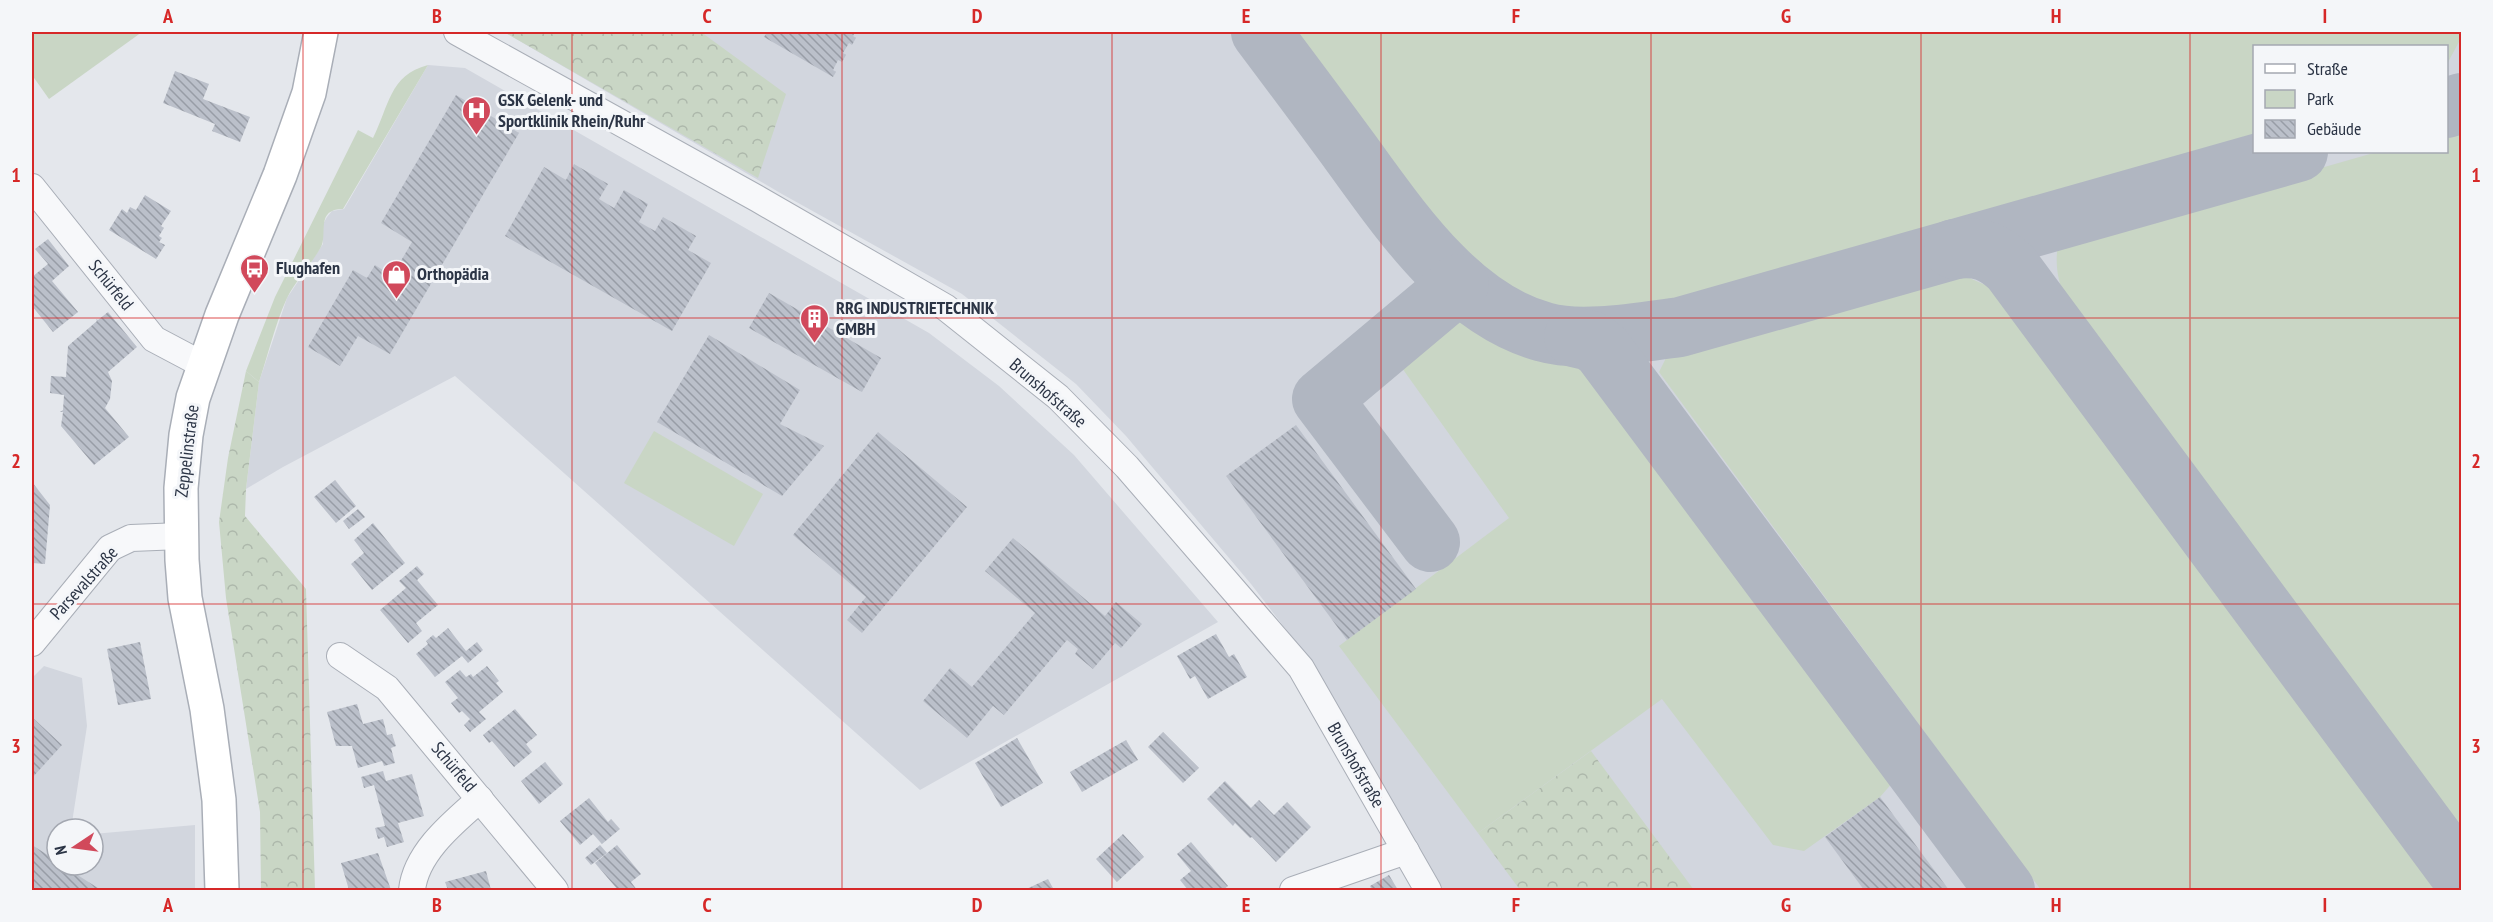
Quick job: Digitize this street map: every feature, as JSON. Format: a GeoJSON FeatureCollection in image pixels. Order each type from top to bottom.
{"type":"FeatureCollection","features":[{"type":"Feature","properties":{"kind":"main road","name":"Zeppelinstraße"},"geometry":{"type":"LineString","coordinates":[[222,891],[219,800],[207,709],[185,598],[180,536],[180,488],[186,435],[193,398],[222,315],[280,175],[309,93],[321,32]]}},
{"type":"Feature","properties":{"kind":"street","name":"Brunshofstraße"},"geometry":{"type":"LineString","coordinates":[[457,32],[945,307],[1058,397],[1127,467],[1300,668],[1428,891]]}},
{"type":"Feature","properties":{"kind":"street","name":"Schürfeld"},"geometry":{"type":"LineString","coordinates":[[32,187],[154,339],[205,366]]}},
{"type":"Feature","properties":{"kind":"street","name":"Parsevalstraße"},"geometry":{"type":"LineString","coordinates":[[32,643],[110,548],[131,538],[180,536]]}},
{"type":"Feature","properties":{"kind":"street","name":"Schürfeld"},"geometry":{"type":"LineString","coordinates":[[340,656],[387,688],[555,891]]}},
{"type":"Feature","properties":{"kind":"street"},"geometry":{"type":"LineString","coordinates":[[412,891],[424,859],[449,826],[480,798]]}},
{"type":"Feature","properties":{"kind":"street"},"geometry":{"type":"LineString","coordinates":[[1293,891],[1406,851]]}},
{"type":"Feature","properties":{"kind":"shaded area"},"geometry":{"type":"Polygon","coordinates":[[[504,32],[2461,32],[2461,890],[1439,890],[1314,666],[1251,584],[1126,436],[1076,384],[962,294],[782,194],[504,32]]]}},
{"type":"Feature","properties":{"kind":"shaded area"},"geometry":{"type":"Polygon","coordinates":[[[428,65],[465,68],[929,333],[999,386],[1074,455],[1218,622],[920,790],[455,376],[246,489],[259,382],[287,298],[323,244],[322,226],[327,217],[332,211],[344,209],[428,65]]]}},
{"type":"Feature","properties":{"kind":"shaded area"},"geometry":{"type":"Polygon","coordinates":[[[44,666],[82,678],[87,726],[73,817],[45,817],[45,877],[105,877],[105,833],[195,825],[195,890],[32,890],[32,678],[44,666]]]}},
{"type":"Feature","properties":{"kind":"green space"},"geometry":{"type":"Polygon","coordinates":[[[32,32],[142,32],[49,99],[32,75],[32,32]]]}},
{"type":"Feature","properties":{"kind":"green space"},"geometry":{"type":"Polygon","coordinates":[[[504,32],[701,32],[786,94],[758,178],[504,32]]]}},
{"type":"Feature","properties":{"kind":"green space"},"geometry":{"type":"Polygon","coordinates":[[[1287,32],[2461,32],[2460,40],[2448,62],[2448,45],[2253,45],[2253,141],[1691,296],[1595,309],[1548,307],[1487,276],[1426,219],[1287,32]]]}},
{"type":"Feature","properties":{"kind":"green space"},"geometry":{"type":"Polygon","coordinates":[[[428,65],[343,209],[334,210],[326,218],[321,247],[287,298],[259,382],[246,371],[275,297],[358,130],[373,138],[398,84],[405,76],[428,65]]]}},
{"type":"Feature","properties":{"kind":"green space"},"geometry":{"type":"Polygon","coordinates":[[[2462,127],[2461,834],[2065,298],[2058,277],[2057,264],[2058,243],[2373,153],[2448,153],[2448,132],[2462,127]]]}},
{"type":"Feature","properties":{"kind":"green space"},"geometry":{"type":"Polygon","coordinates":[[[1956,272],[2001,292],[2442,890],[2041,890],[1659,372],[1669,352],[1956,272]]]}},
{"type":"Feature","properties":{"kind":"green space"},"geometry":{"type":"Polygon","coordinates":[[[1459,322],[1481,322],[1593,373],[1894,781],[1880,797],[1804,851],[1773,845],[1662,699],[1478,833],[1339,646],[1509,518],[1402,368],[1459,322]]]}},
{"type":"Feature","properties":{"kind":"green space"},"geometry":{"type":"Polygon","coordinates":[[[246,371],[259,382],[246,489],[245,516],[306,589],[315,890],[261,890],[260,812],[226,598],[219,522],[228,458],[246,371]]]}},
{"type":"Feature","properties":{"kind":"green space"},"geometry":{"type":"Polygon","coordinates":[[[654,431],[763,494],[734,546],[624,483],[654,431]]]}},
{"type":"Feature","properties":{"kind":"green space"},"geometry":{"type":"Polygon","coordinates":[[[1591,751],[1694,890],[1520,890],[1478,833],[1591,751]]]}},
{"type":"Feature","properties":{"kind":"building"},"geometry":{"type":"Polygon","coordinates":[[[767,32],[855,32],[853,36],[856,38],[852,45],[849,43],[843,53],[846,55],[842,62],[838,60],[833,70],[836,72],[833,77],[764,37],[767,32]]]}},
{"type":"Feature","properties":{"kind":"building"},"geometry":{"type":"Polygon","coordinates":[[[175,71],[209,84],[203,99],[250,117],[240,142],[212,131],[215,124],[163,103],[175,71]]]}},
{"type":"Feature","properties":{"kind":"building"},"geometry":{"type":"Polygon","coordinates":[[[456,95],[519,133],[390,354],[358,336],[340,366],[308,347],[353,270],[367,278],[375,265],[392,276],[412,242],[381,223],[456,95]]]}},
{"type":"Feature","properties":{"kind":"building"},"geometry":{"type":"Polygon","coordinates":[[[574,164],[608,184],[599,199],[614,208],[624,190],[648,204],[639,222],[655,231],[663,217],[696,236],[688,250],[711,263],[672,331],[505,236],[544,167],[566,180],[574,164]]]}},
{"type":"Feature","properties":{"kind":"building"},"geometry":{"type":"Polygon","coordinates":[[[145,195],[171,211],[161,226],[164,228],[159,236],[162,238],[159,242],[165,245],[156,259],[109,230],[122,209],[127,213],[130,207],[136,210],[145,195]]]}},
{"type":"Feature","properties":{"kind":"building"},"geometry":{"type":"Polygon","coordinates":[[[48,239],[69,266],[52,281],[78,312],[53,332],[32,306],[32,277],[48,264],[35,249],[48,239]]]}},
{"type":"Feature","properties":{"kind":"building","name":"RRG INDUSTRIETECHNIK GMBH"},"geometry":{"type":"Polygon","coordinates":[[[769,293],[881,358],[862,392],[749,328],[769,293]]]}},
{"type":"Feature","properties":{"kind":"building"},"geometry":{"type":"Polygon","coordinates":[[[108,312],[137,347],[108,372],[112,381],[110,399],[105,408],[129,437],[94,465],[61,426],[63,412],[60,412],[63,410],[64,395],[50,393],[51,376],[66,377],[68,346],[97,321],[96,319],[98,320],[108,312]]]}},
{"type":"Feature","properties":{"kind":"building"},"geometry":{"type":"Polygon","coordinates":[[[709,335],[800,390],[780,424],[824,446],[782,496],[657,422],[709,335]]]}},
{"type":"Feature","properties":{"kind":"building"},"geometry":{"type":"Polygon","coordinates":[[[1296,425],[1416,589],[1347,640],[1226,476],[1296,425]]]}},
{"type":"Feature","properties":{"kind":"building"},"geometry":{"type":"Polygon","coordinates":[[[878,432],[967,507],[862,633],[847,620],[866,597],[793,535],[878,432]]]}},
{"type":"Feature","properties":{"kind":"building"},"geometry":{"type":"Polygon","coordinates":[[[335,480],[356,506],[336,523],[314,497],[335,480]]]}},
{"type":"Feature","properties":{"kind":"building"},"geometry":{"type":"Polygon","coordinates":[[[32,482],[50,505],[45,564],[32,563],[32,482]]]}},
{"type":"Feature","properties":{"kind":"building"},"geometry":{"type":"Polygon","coordinates":[[[358,509],[365,517],[349,529],[343,521],[358,509]]]}},
{"type":"Feature","properties":{"kind":"building"},"geometry":{"type":"Polygon","coordinates":[[[373,523],[405,563],[372,590],[351,564],[364,553],[354,540],[373,523]]]}},
{"type":"Feature","properties":{"kind":"building"},"geometry":{"type":"Polygon","coordinates":[[[1013,538],[1105,616],[1116,602],[1142,624],[1121,648],[1115,643],[1093,669],[1075,654],[1078,649],[1067,640],[1004,715],[993,706],[967,738],[923,701],[950,668],[972,687],[1035,613],[985,571],[1013,538]]]}},
{"type":"Feature","properties":{"kind":"building"},"geometry":{"type":"Polygon","coordinates":[[[417,566],[424,574],[417,580],[438,605],[416,623],[422,631],[408,643],[380,610],[406,588],[399,581],[417,566]]]}},
{"type":"Feature","properties":{"kind":"building"},"geometry":{"type":"Polygon","coordinates":[[[448,628],[466,651],[477,642],[483,650],[468,663],[462,656],[435,677],[416,654],[428,644],[426,641],[433,635],[436,638],[448,628]]]}},
{"type":"Feature","properties":{"kind":"building"},"geometry":{"type":"Polygon","coordinates":[[[1216,634],[1229,657],[1234,654],[1247,677],[1208,699],[1195,676],[1190,679],[1177,656],[1216,634]]]}},
{"type":"Feature","properties":{"kind":"building"},"geometry":{"type":"Polygon","coordinates":[[[140,642],[151,699],[118,705],[107,649],[140,642]]]}},
{"type":"Feature","properties":{"kind":"building"},"geometry":{"type":"Polygon","coordinates":[[[487,666],[499,681],[496,683],[503,692],[479,712],[486,719],[470,732],[464,725],[470,719],[462,711],[459,713],[451,703],[458,698],[445,682],[460,670],[466,677],[471,674],[473,677],[487,666]]]}},
{"type":"Feature","properties":{"kind":"building"},"geometry":{"type":"Polygon","coordinates":[[[357,704],[363,724],[383,719],[387,735],[392,734],[396,746],[391,748],[395,763],[384,766],[382,761],[358,768],[352,746],[336,746],[327,712],[357,704]]]}},
{"type":"Feature","properties":{"kind":"building"},"geometry":{"type":"Polygon","coordinates":[[[515,709],[537,735],[526,744],[532,752],[514,767],[492,741],[489,743],[483,735],[515,709]]]}},
{"type":"Feature","properties":{"kind":"building"},"geometry":{"type":"Polygon","coordinates":[[[32,717],[62,745],[32,778],[32,717]]]}},
{"type":"Feature","properties":{"kind":"building"},"geometry":{"type":"Polygon","coordinates":[[[1163,732],[1199,768],[1183,783],[1148,747],[1163,732]]]}},
{"type":"Feature","properties":{"kind":"building"},"geometry":{"type":"Polygon","coordinates":[[[1017,738],[1043,783],[1001,807],[975,763],[1017,738]]]}},
{"type":"Feature","properties":{"kind":"building"},"geometry":{"type":"Polygon","coordinates":[[[1126,740],[1138,760],[1082,792],[1070,772],[1126,740]]]}},
{"type":"Feature","properties":{"kind":"building"},"geometry":{"type":"Polygon","coordinates":[[[545,762],[563,784],[539,804],[521,781],[545,762]]]}},
{"type":"Feature","properties":{"kind":"building"},"geometry":{"type":"Polygon","coordinates":[[[383,771],[386,781],[412,774],[424,816],[398,823],[404,842],[387,847],[384,837],[378,839],[375,828],[385,826],[374,785],[364,788],[361,777],[383,771]]]}},
{"type":"Feature","properties":{"kind":"building"},"geometry":{"type":"Polygon","coordinates":[[[1225,781],[1251,808],[1259,800],[1274,815],[1287,802],[1311,827],[1276,862],[1252,837],[1250,838],[1235,823],[1233,826],[1207,799],[1225,781]]]}},
{"type":"Feature","properties":{"kind":"building"},"geometry":{"type":"Polygon","coordinates":[[[1880,797],[1949,890],[1864,890],[1825,837],[1880,797]]]}},
{"type":"Feature","properties":{"kind":"building"},"geometry":{"type":"Polygon","coordinates":[[[589,798],[608,822],[611,819],[620,829],[602,844],[593,834],[580,845],[560,821],[589,798]]]}},
{"type":"Feature","properties":{"kind":"building"},"geometry":{"type":"Polygon","coordinates":[[[1123,834],[1144,857],[1117,882],[1096,859],[1123,834]]]}},
{"type":"Feature","properties":{"kind":"building"},"geometry":{"type":"Polygon","coordinates":[[[1191,842],[1228,886],[1223,890],[1188,890],[1180,880],[1191,871],[1177,854],[1191,842]]]}},
{"type":"Feature","properties":{"kind":"building"},"geometry":{"type":"Polygon","coordinates":[[[32,845],[45,853],[45,877],[81,877],[101,890],[32,890],[32,845]]]}},
{"type":"Feature","properties":{"kind":"building"},"geometry":{"type":"Polygon","coordinates":[[[600,845],[607,853],[591,865],[585,858],[600,845]]]}},
{"type":"Feature","properties":{"kind":"building"},"geometry":{"type":"Polygon","coordinates":[[[617,845],[641,874],[631,882],[637,890],[618,890],[595,863],[617,845]]]}},
{"type":"Feature","properties":{"kind":"building"},"geometry":{"type":"Polygon","coordinates":[[[378,853],[391,890],[349,890],[341,863],[378,853]]]}},
{"type":"Feature","properties":{"kind":"building"},"geometry":{"type":"Polygon","coordinates":[[[486,871],[491,890],[448,890],[445,882],[486,871]]]}},
{"type":"Feature","properties":{"kind":"building"},"geometry":{"type":"Polygon","coordinates":[[[1389,875],[1398,890],[1372,890],[1370,886],[1389,875]]]}},
{"type":"Feature","properties":{"kind":"building"},"geometry":{"type":"Polygon","coordinates":[[[1048,879],[1054,890],[1024,890],[1048,879]]]}},
{"type":"Feature","properties":{"kind":"taxiway"},"geometry":{"type":"LineString","coordinates":[[1261,32],[1411,233],[1458,283],[1485,304],[1513,320],[1544,332],[1575,337],[1611,336],[1680,327],[2294,153]]}},
{"type":"Feature","properties":{"kind":"taxiway"},"geometry":{"type":"LineString","coordinates":[[2448,107],[2462,103]]}},
{"type":"Feature","properties":{"kind":"taxiway"},"geometry":{"type":"LineString","coordinates":[[1954,249],[1971,248],[1985,251],[1998,257],[2011,268],[2462,877]]}},
{"type":"Feature","properties":{"kind":"taxiway"},"geometry":{"type":"LineString","coordinates":[[1430,542],[1322,399],[1459,284]]}},
{"type":"Feature","properties":{"kind":"taxiway"},"geometry":{"type":"LineString","coordinates":[[1574,337],[1591,341],[1602,349],[2005,890]]}},
{"type":"Feature","properties":{"kind":"place","name":"GSK Gelenk- und Sportklinik Rhein/Ruhr"},"geometry":{"type":"Point","coordinates":[477,136]}},
{"type":"Feature","properties":{"kind":"place","name":"Flughafen"},"geometry":{"type":"Point","coordinates":[255,294]}},
{"type":"Feature","properties":{"kind":"place","name":"Orthopädia"},"geometry":{"type":"Point","coordinates":[396,300]}},
{"type":"Feature","properties":{"kind":"place","name":"RRG INDUSTRIETECHNIK GMBH"},"geometry":{"type":"Point","coordinates":[815,344]}}]}
